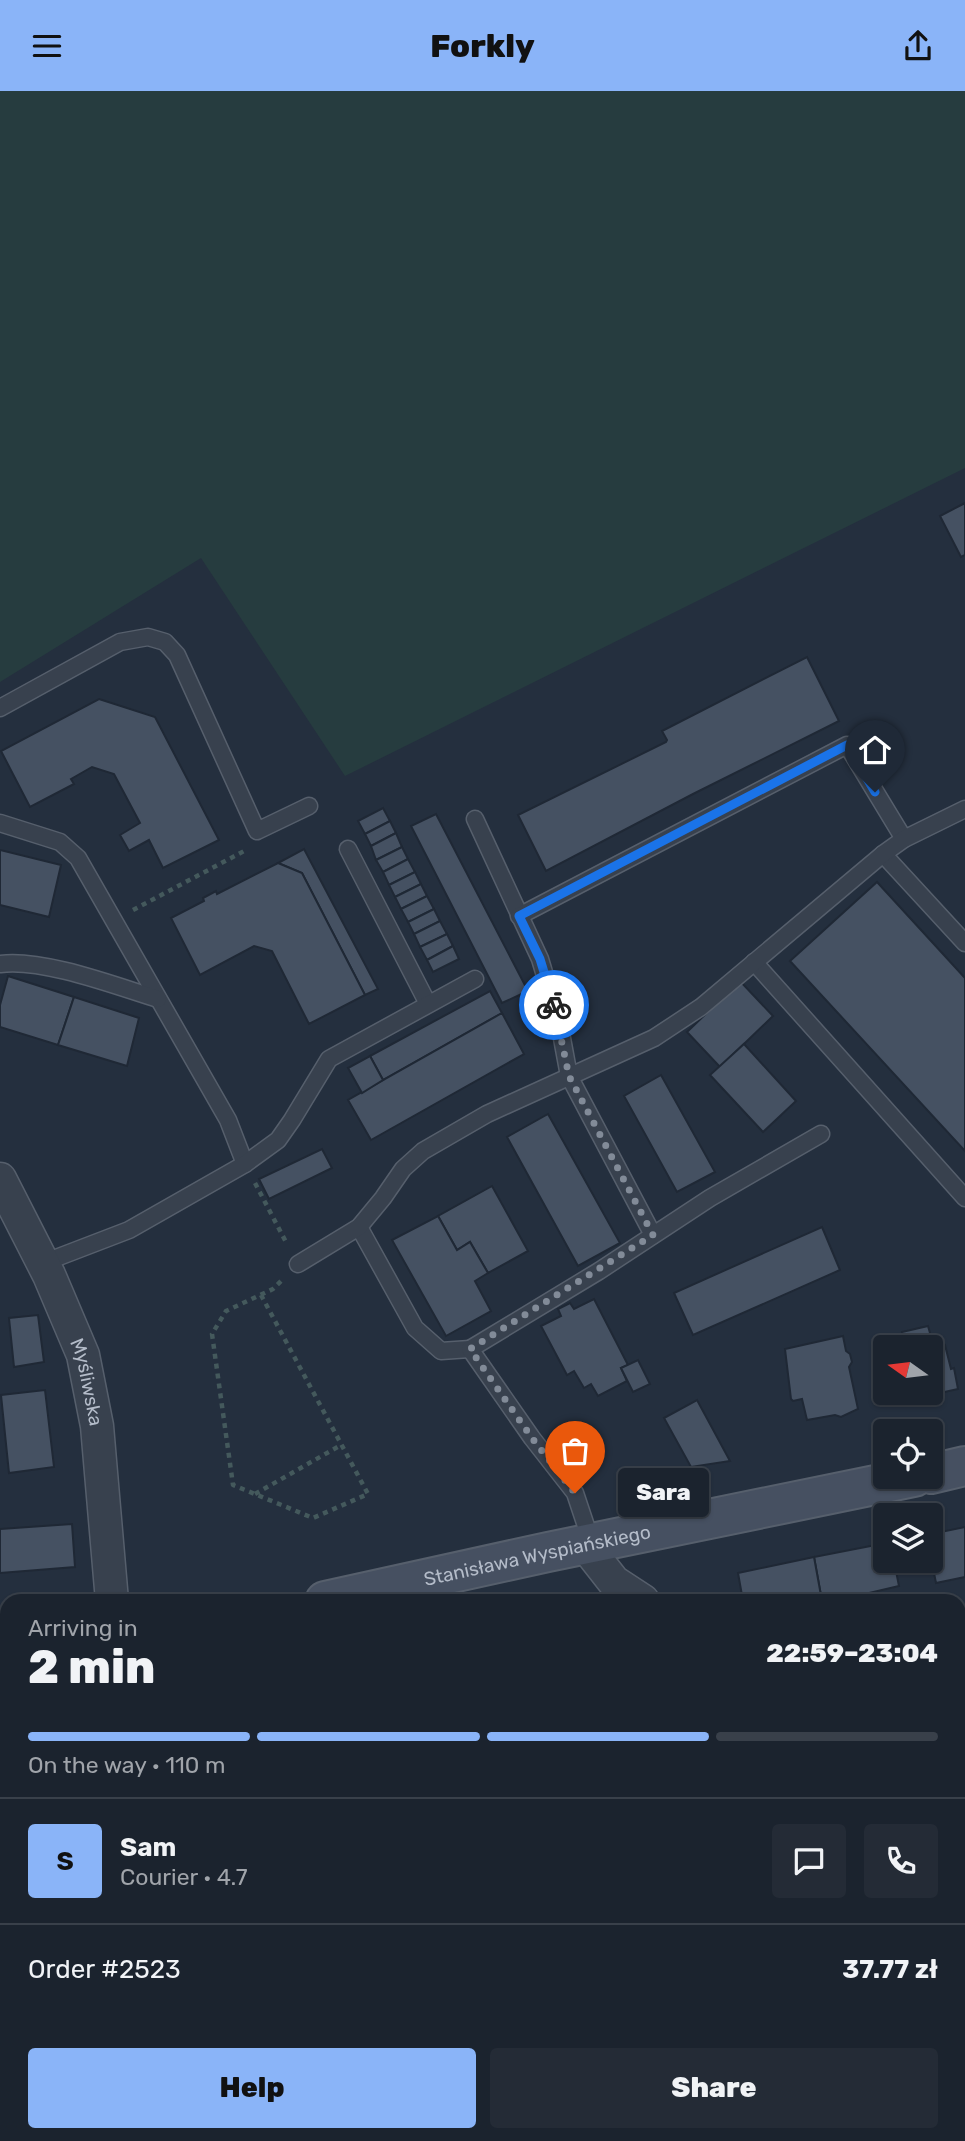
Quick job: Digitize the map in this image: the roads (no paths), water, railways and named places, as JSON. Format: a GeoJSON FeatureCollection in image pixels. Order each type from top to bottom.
{"type":"FeatureCollection","features":[{"type":"Feature","properties":{"kind":"main road"},"geometry":{"type":"LineString","coordinates":[[943,1471],[965,1467]]}},
{"type":"Feature","properties":{"kind":"main road","name":"Stanisława Wyspiańskiego"},"geometry":{"type":"LineString","coordinates":[[358,1594],[873,1486]]}},
{"type":"Feature","properties":{"kind":"street","name":"Myśliwska"},"geometry":{"type":"LineString","coordinates":[[0,1179],[43,1263],[83,1355],[97,1426],[111,1594]]}},
{"type":"Feature","properties":{"kind":"street"},"geometry":{"type":"LineString","coordinates":[[589,1545],[614,1582],[632,1594]]}},
{"type":"Feature","properties":{"kind":"lane"},"geometry":{"type":"LineString","coordinates":[[0,708],[120,642],[148,637],[165,642],[177,655],[257,831],[309,806]]}},
{"type":"Feature","properties":{"kind":"lane"},"geometry":{"type":"LineString","coordinates":[[519,916],[847,745],[904,839]]}},
{"type":"Feature","properties":{"kind":"lane"},"geometry":{"type":"LineString","coordinates":[[298,1263],[359,1227],[403,1168],[423,1151],[487,1114],[654,1038],[701,1007],[883,854],[904,839],[965,809]]}},
{"type":"Feature","properties":{"kind":"lane"},"geometry":{"type":"LineString","coordinates":[[475,820],[540,959],[559,1022],[569,1076],[653,1235]]}},
{"type":"Feature","properties":{"kind":"lane"},"geometry":{"type":"LineString","coordinates":[[0,823],[60,842],[78,858],[228,1119],[245,1164]]}},
{"type":"Feature","properties":{"kind":"lane"},"geometry":{"type":"LineString","coordinates":[[348,849],[428,1004]]}},
{"type":"Feature","properties":{"kind":"lane"},"geometry":{"type":"LineString","coordinates":[[883,854],[965,943]]}},
{"type":"Feature","properties":{"kind":"lane"},"geometry":{"type":"LineString","coordinates":[[754,962],[965,1198]]}},
{"type":"Feature","properties":{"kind":"lane"},"geometry":{"type":"LineString","coordinates":[[0,964],[49,968],[158,999]]}},
{"type":"Feature","properties":{"kind":"lane"},"geometry":{"type":"LineString","coordinates":[[43,1263],[129,1230],[245,1164],[278,1140],[328,1059],[475,979]]}},
{"type":"Feature","properties":{"kind":"lane"},"geometry":{"type":"LineString","coordinates":[[359,1227],[415,1328],[441,1351],[470,1349],[710,1198],[821,1134]]}},
{"type":"Feature","properties":{"kind":"lane"},"geometry":{"type":"LineString","coordinates":[[470,1349],[532,1438],[575,1493],[589,1545]]}},
{"type":"Feature","properties":{"kind":"place","name":"Sara"},"geometry":{"type":"Point","coordinates":[575,1493]}}]}
